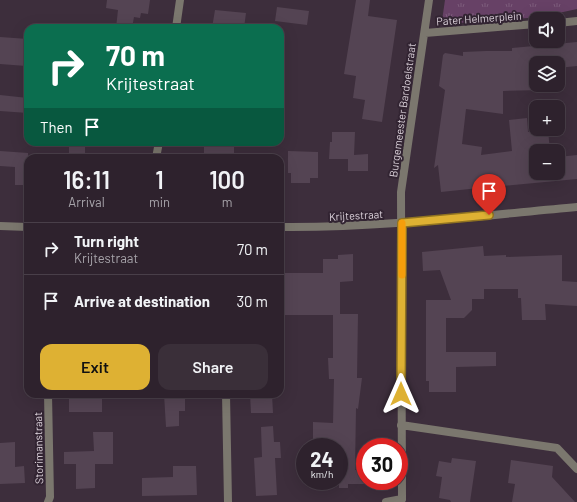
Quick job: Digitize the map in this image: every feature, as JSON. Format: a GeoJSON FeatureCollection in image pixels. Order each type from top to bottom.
{"type":"FeatureCollection","features":[{"type":"Feature","properties":{"kind":"street"},"geometry":{"type":"LineString","coordinates":[[177,24],[180,0]]}},
{"type":"Feature","properties":{"kind":"street","name":"Burgemeester Bardoelstraat"},"geometry":{"type":"LineString","coordinates":[[404,501],[401,425],[401,192],[429,0]]}},
{"type":"Feature","properties":{"kind":"street"},"geometry":{"type":"LineString","coordinates":[[565,22],[577,21]]}},
{"type":"Feature","properties":{"kind":"street","name":"Pater Helmerplein"},"geometry":{"type":"LineString","coordinates":[[425,33],[529,25]]}},
{"type":"Feature","properties":{"kind":"street","name":"Krijtestraat"},"geometry":{"type":"LineString","coordinates":[[284,227],[323,227],[402,223],[577,207]]}},
{"type":"Feature","properties":{"kind":"street"},"geometry":{"type":"LineString","coordinates":[[0,226],[24,227]]}},
{"type":"Feature","properties":{"kind":"street","name":"Storimanstraat"},"geometry":{"type":"LineString","coordinates":[[48,398],[50,497],[48,502]]}},
{"type":"Feature","properties":{"kind":"street"},"geometry":{"type":"LineString","coordinates":[[226,398],[228,502]]}},
{"type":"Feature","properties":{"kind":"street"},"geometry":{"type":"LineString","coordinates":[[401,425],[556,448],[577,469]]}},
{"type":"Feature","properties":{"kind":"street"},"geometry":{"type":"LineString","coordinates":[[386,502],[404,501]]}},
{"type":"Feature","properties":{"kind":"green space"},"geometry":{"type":"Polygon","coordinates":[[[445,0],[577,0],[577,9],[563,12],[529,12],[529,18],[446,24],[442,21],[445,0]]]}},
{"type":"Feature","properties":{"kind":"building"},"geometry":{"type":"Polygon","coordinates":[[[107,0],[150,0],[148,14],[141,13],[140,18],[134,17],[133,24],[116,24],[118,10],[106,8],[107,0]]]}},
{"type":"Feature","properties":{"kind":"building"},"geometry":{"type":"Polygon","coordinates":[[[356,0],[370,0],[368,16],[397,20],[382,122],[362,119],[365,100],[353,98],[356,76],[344,74],[356,0]]]}},
{"type":"Feature","properties":{"kind":"building"},"geometry":{"type":"Polygon","coordinates":[[[277,7],[309,11],[307,25],[275,21],[277,7]]]}},
{"type":"Feature","properties":{"kind":"building"},"geometry":{"type":"Polygon","coordinates":[[[215,10],[246,13],[245,24],[213,24],[215,10]]]}},
{"type":"Feature","properties":{"kind":"building"},"geometry":{"type":"Polygon","coordinates":[[[0,37],[24,39],[24,66],[0,64],[0,37]]]}},
{"type":"Feature","properties":{"kind":"building"},"geometry":{"type":"Polygon","coordinates":[[[577,42],[577,66],[565,67],[565,56],[529,56],[529,90],[503,91],[503,114],[466,109],[462,144],[482,147],[481,155],[512,151],[509,120],[527,118],[529,136],[549,136],[549,144],[529,144],[529,180],[565,180],[565,156],[577,155],[577,179],[503,186],[503,189],[479,188],[441,192],[438,165],[434,168],[445,90],[439,86],[443,55],[445,53],[463,56],[463,52],[512,51],[512,48],[529,46],[529,48],[565,48],[565,43],[577,42]]]}},
{"type":"Feature","properties":{"kind":"building"},"geometry":{"type":"Polygon","coordinates":[[[0,95],[24,98],[24,113],[0,111],[0,95]]]}},
{"type":"Feature","properties":{"kind":"building"},"geometry":{"type":"Polygon","coordinates":[[[332,132],[355,132],[354,155],[368,154],[368,171],[348,171],[348,159],[329,159],[332,132]]]}},
{"type":"Feature","properties":{"kind":"building"},"geometry":{"type":"Polygon","coordinates":[[[69,146],[85,146],[85,154],[69,154],[69,146]]]}},
{"type":"Feature","properties":{"kind":"building"},"geometry":{"type":"Polygon","coordinates":[[[204,146],[234,146],[234,154],[204,154],[204,146]]]}},
{"type":"Feature","properties":{"kind":"building"},"geometry":{"type":"Polygon","coordinates":[[[0,151],[28,153],[24,154],[24,185],[15,185],[15,167],[0,166],[0,151]]]}},
{"type":"Feature","properties":{"kind":"building"},"geometry":{"type":"Polygon","coordinates":[[[288,151],[318,152],[318,178],[310,178],[310,183],[291,183],[291,173],[288,173],[288,151]]]}},
{"type":"Feature","properties":{"kind":"building"},"geometry":{"type":"Polygon","coordinates":[[[483,246],[484,256],[506,255],[506,257],[562,255],[562,281],[577,282],[577,306],[545,304],[546,320],[522,320],[521,298],[518,298],[518,289],[484,289],[484,299],[472,299],[472,310],[464,318],[446,318],[446,352],[496,352],[496,366],[456,367],[456,392],[429,392],[429,381],[426,381],[426,300],[451,300],[440,270],[423,271],[422,252],[483,246]]]}},
{"type":"Feature","properties":{"kind":"building"},"geometry":{"type":"Polygon","coordinates":[[[353,254],[353,281],[340,282],[340,314],[358,314],[357,378],[362,378],[358,409],[356,408],[356,484],[348,484],[348,438],[313,438],[313,422],[333,423],[334,379],[329,379],[328,358],[333,358],[333,315],[284,315],[284,273],[323,273],[323,259],[338,259],[338,255],[353,254]]]}},
{"type":"Feature","properties":{"kind":"building"},"geometry":{"type":"Polygon","coordinates":[[[69,398],[102,398],[102,412],[69,412],[69,398]]]}},
{"type":"Feature","properties":{"kind":"building"},"geometry":{"type":"Polygon","coordinates":[[[164,398],[185,398],[185,411],[179,411],[179,426],[166,427],[164,398]]]}},
{"type":"Feature","properties":{"kind":"building"},"geometry":{"type":"Polygon","coordinates":[[[250,398],[272,398],[273,413],[251,413],[250,398]]]}},
{"type":"Feature","properties":{"kind":"building"},"geometry":{"type":"Polygon","coordinates":[[[273,426],[274,442],[280,442],[281,458],[275,458],[277,495],[256,496],[254,458],[262,457],[261,427],[273,426]]]}},
{"type":"Feature","properties":{"kind":"building"},"geometry":{"type":"Polygon","coordinates":[[[93,432],[113,432],[113,464],[95,464],[95,488],[76,489],[76,464],[64,464],[64,452],[94,451],[93,432]]]}},
{"type":"Feature","properties":{"kind":"building"},"geometry":{"type":"Polygon","coordinates":[[[15,442],[15,467],[24,466],[25,483],[0,484],[0,443],[15,442]]]}},
{"type":"Feature","properties":{"kind":"building"},"geometry":{"type":"Polygon","coordinates":[[[452,458],[476,461],[470,502],[451,502],[450,500],[439,498],[442,477],[436,476],[439,461],[451,463],[452,458]]]}},
{"type":"Feature","properties":{"kind":"building"},"geometry":{"type":"Polygon","coordinates":[[[511,460],[553,466],[552,477],[575,502],[512,502],[515,484],[508,483],[511,460]]]}},
{"type":"Feature","properties":{"kind":"building"},"geometry":{"type":"Polygon","coordinates":[[[173,466],[196,466],[197,495],[142,496],[142,478],[173,477],[173,466]]]}},
{"type":"Feature","properties":{"kind":"slow traffic"},"geometry":{"type":"LineString","coordinates":[[402,223],[402,275]]}},
{"type":"Feature","properties":{"kind":"route"},"geometry":{"type":"LineString","coordinates":[[401,394],[402,223],[489,215]]}}]}
